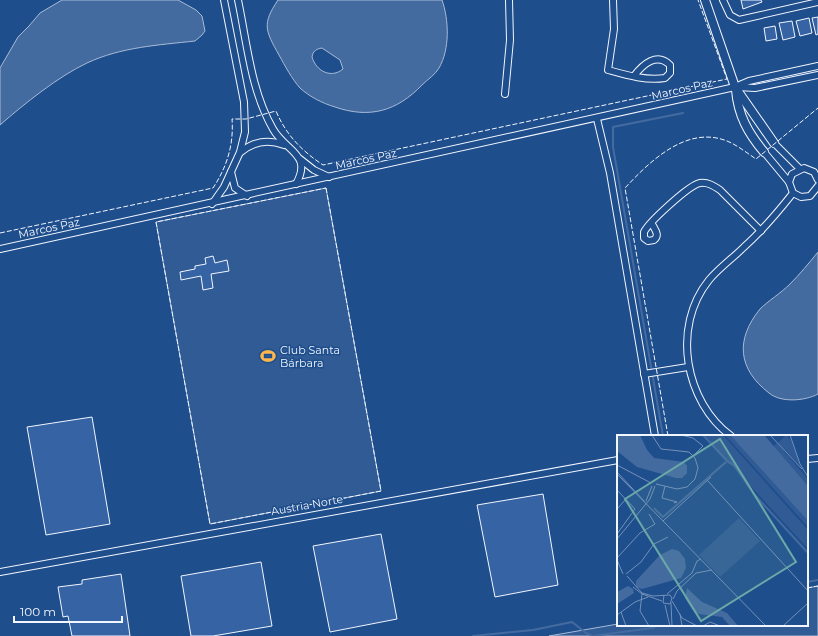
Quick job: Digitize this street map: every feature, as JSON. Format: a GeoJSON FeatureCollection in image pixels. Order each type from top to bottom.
{"type":"FeatureCollection","features":[{"type":"Feature","properties":{"kind":"street"},"geometry":{"type":"LineString","coordinates":[[212,204],[224,187],[231,172],[240,152],[245,132],[245,113],[224,0]]}},
{"type":"Feature","properties":{"kind":"street"},"geometry":{"type":"LineString","coordinates":[[238,0],[258,98],[273,130],[300,159],[314,170],[329,177]]}},
{"type":"Feature","properties":{"kind":"street"},"geometry":{"type":"LineString","coordinates":[[505,94],[510,40],[509,0]]}},
{"type":"Feature","properties":{"kind":"street"},"geometry":{"type":"LineString","coordinates":[[612,0],[614,29],[608,70],[634,76],[655,80],[665,78],[670,73],[670,65],[666,61],[659,59],[649,61],[642,65],[634,76]]}},
{"type":"Feature","properties":{"kind":"street"},"geometry":{"type":"LineString","coordinates":[[704,0],[735,87],[737,103],[742,120],[753,139],[789,182],[793,193],[801,197],[806,197],[814,193],[818,186]]}},
{"type":"Feature","properties":{"kind":"street"},"geometry":{"type":"LineString","coordinates":[[723,0],[730,15],[739,20],[814,2]]}},
{"type":"Feature","properties":{"kind":"street"},"geometry":{"type":"LineString","coordinates":[[735,87],[749,81],[818,66]]}},
{"type":"Feature","properties":{"kind":"street"},"geometry":{"type":"LineString","coordinates":[[735,87],[755,88],[818,75]]}},
{"type":"Feature","properties":{"kind":"street"},"geometry":{"type":"LineString","coordinates":[[735,87],[774,143],[800,169]]}},
{"type":"Feature","properties":{"kind":"street","name":"Marcos Paz"},"geometry":{"type":"LineString","coordinates":[[0,249],[212,204],[735,87]]}},
{"type":"Feature","properties":{"kind":"street"},"geometry":{"type":"LineString","coordinates":[[597,119],[610,172],[646,374],[655,435]]}},
{"type":"Feature","properties":{"kind":"street"},"geometry":{"type":"LineString","coordinates":[[240,152],[249,145],[264,141],[286,145]]}},
{"type":"Feature","properties":{"kind":"street"},"geometry":{"type":"LineString","coordinates":[[296,184],[302,172],[300,159]]}},
{"type":"Feature","properties":{"kind":"street"},"geometry":{"type":"LineString","coordinates":[[789,182],[792,174],[800,169],[816,171],[818,180]]}},
{"type":"Feature","properties":{"kind":"street"},"geometry":{"type":"LineString","coordinates":[[231,172],[235,188],[247,196]]}},
{"type":"Feature","properties":{"kind":"street"},"geometry":{"type":"LineString","coordinates":[[652,224],[693,185],[706,183],[713,185],[720,190],[761,231]]}},
{"type":"Feature","properties":{"kind":"street"},"geometry":{"type":"LineString","coordinates":[[730,435],[715,422],[700,400],[688,368],[688,337],[695,307],[701,292],[708,281],[761,231],[793,193]]}},
{"type":"Feature","properties":{"kind":"street"},"geometry":{"type":"LineString","coordinates":[[646,374],[688,368]]}},
{"type":"Feature","properties":{"kind":"street"},"geometry":{"type":"LineString","coordinates":[[808,459],[818,458]]}},
{"type":"Feature","properties":{"kind":"street","name":"Austria Norte"},"geometry":{"type":"LineString","coordinates":[[0,572],[617,460]]}},
{"type":"Feature","properties":{"kind":"shaded area"},"geometry":{"type":"Polygon","coordinates":[[[62,0],[178,0],[196,10],[202,16],[205,31],[195,41],[127,50],[113,53],[87,63],[53,83],[0,125],[0,68],[18,37],[40,13],[62,0]]]}},
{"type":"Feature","properties":{"kind":"shaded area"},"geometry":{"type":"Polygon","coordinates":[[[278,0],[442,0],[447,25],[447,43],[443,60],[436,73],[413,94],[393,107],[371,112],[348,111],[316,99],[300,88],[294,81],[268,33],[267,27],[269,15],[278,0]],[[322,48],[315,51],[312,57],[320,70],[329,73],[338,72],[343,69],[340,60],[322,48]]]}},
{"type":"Feature","properties":{"kind":"shaded area","name":"Club Santa Bárbara"},"geometry":{"type":"Polygon","coordinates":[[[326,188],[381,491],[210,524],[156,222],[326,188]]]}},
{"type":"Feature","properties":{"kind":"shaded area"},"geometry":{"type":"Polygon","coordinates":[[[818,252],[818,394],[807,398],[786,400],[769,393],[751,374],[746,364],[744,354],[746,332],[760,309],[783,291],[818,252]]]}},
{"type":"Feature","properties":{"kind":"shaded area"},"geometry":{"type":"Polygon","coordinates":[[[818,586],[818,636],[549,636],[617,624],[617,626],[808,626],[808,588],[818,586]]]}},
{"type":"Feature","properties":{"kind":"building"},"geometry":{"type":"Polygon","coordinates":[[[741,0],[761,0],[762,2],[743,9],[741,0]]]}},
{"type":"Feature","properties":{"kind":"building"},"geometry":{"type":"Polygon","coordinates":[[[818,17],[818,34],[816,35],[812,18],[818,17]]]}},
{"type":"Feature","properties":{"kind":"building"},"geometry":{"type":"Polygon","coordinates":[[[809,18],[812,33],[800,36],[796,21],[809,18]]]}},
{"type":"Feature","properties":{"kind":"building"},"geometry":{"type":"Polygon","coordinates":[[[792,21],[795,37],[783,40],[779,23],[792,21]]]}},
{"type":"Feature","properties":{"kind":"building"},"geometry":{"type":"Polygon","coordinates":[[[775,26],[777,39],[766,41],[764,28],[775,26]]]}},
{"type":"Feature","properties":{"kind":"building"},"geometry":{"type":"Polygon","coordinates":[[[213,256],[215,263],[227,260],[229,271],[211,274],[213,288],[203,290],[201,276],[181,280],[180,272],[195,269],[195,266],[206,264],[205,258],[213,256]]]}},
{"type":"Feature","properties":{"kind":"building"},"geometry":{"type":"Polygon","coordinates":[[[92,417],[110,524],[46,535],[27,427],[92,417]]]}},
{"type":"Feature","properties":{"kind":"building"},"geometry":{"type":"Polygon","coordinates":[[[543,494],[558,585],[495,597],[477,505],[543,494]]]}},
{"type":"Feature","properties":{"kind":"building"},"geometry":{"type":"Polygon","coordinates":[[[381,534],[397,619],[330,632],[313,546],[381,534]]]}},
{"type":"Feature","properties":{"kind":"building"},"geometry":{"type":"Polygon","coordinates":[[[261,562],[272,626],[213,636],[191,636],[181,576],[261,562]]]}},
{"type":"Feature","properties":{"kind":"building"},"geometry":{"type":"Polygon","coordinates":[[[121,574],[130,636],[72,636],[68,616],[63,617],[58,587],[82,584],[82,580],[121,574]]]}},
{"type":"Feature","properties":{"kind":"waterway"},"geometry":{"type":"LineString","coordinates":[[663,435],[613,147],[613,127],[683,113]]}},
{"type":"Feature","properties":{"kind":"waterway"},"geometry":{"type":"LineString","coordinates":[[808,582],[818,580]]}},
{"type":"Feature","properties":{"kind":"waterway"},"geometry":{"type":"LineString","coordinates":[[473,636],[533,630],[572,622],[586,633],[593,636],[652,628],[657,626]]}},
{"type":"Feature","properties":{"kind":"fence"},"geometry":{"type":"LineString","coordinates":[[0,233],[213,188],[226,164],[231,146],[232,119],[246,119],[276,111],[280,120],[295,142],[323,165],[727,79],[698,0]]}},
{"type":"Feature","properties":{"kind":"fence"},"geometry":{"type":"LineString","coordinates":[[668,435],[625,188],[646,167],[670,148],[698,138],[712,137],[727,141],[756,159],[818,108]]}},
{"type":"Feature","properties":{"kind":"fence"},"geometry":{"type":"LineString","coordinates":[[326,188],[381,491],[210,524],[156,222],[326,188]]}},
{"type":"Feature","properties":{"kind":"fence"},"geometry":{"type":"LineString","coordinates":[[808,588],[818,586]]}},
{"type":"Feature","properties":{"kind":"place","name":"Club Santa Bárbara"},"geometry":{"type":"Point","coordinates":[268,356]}}]}
